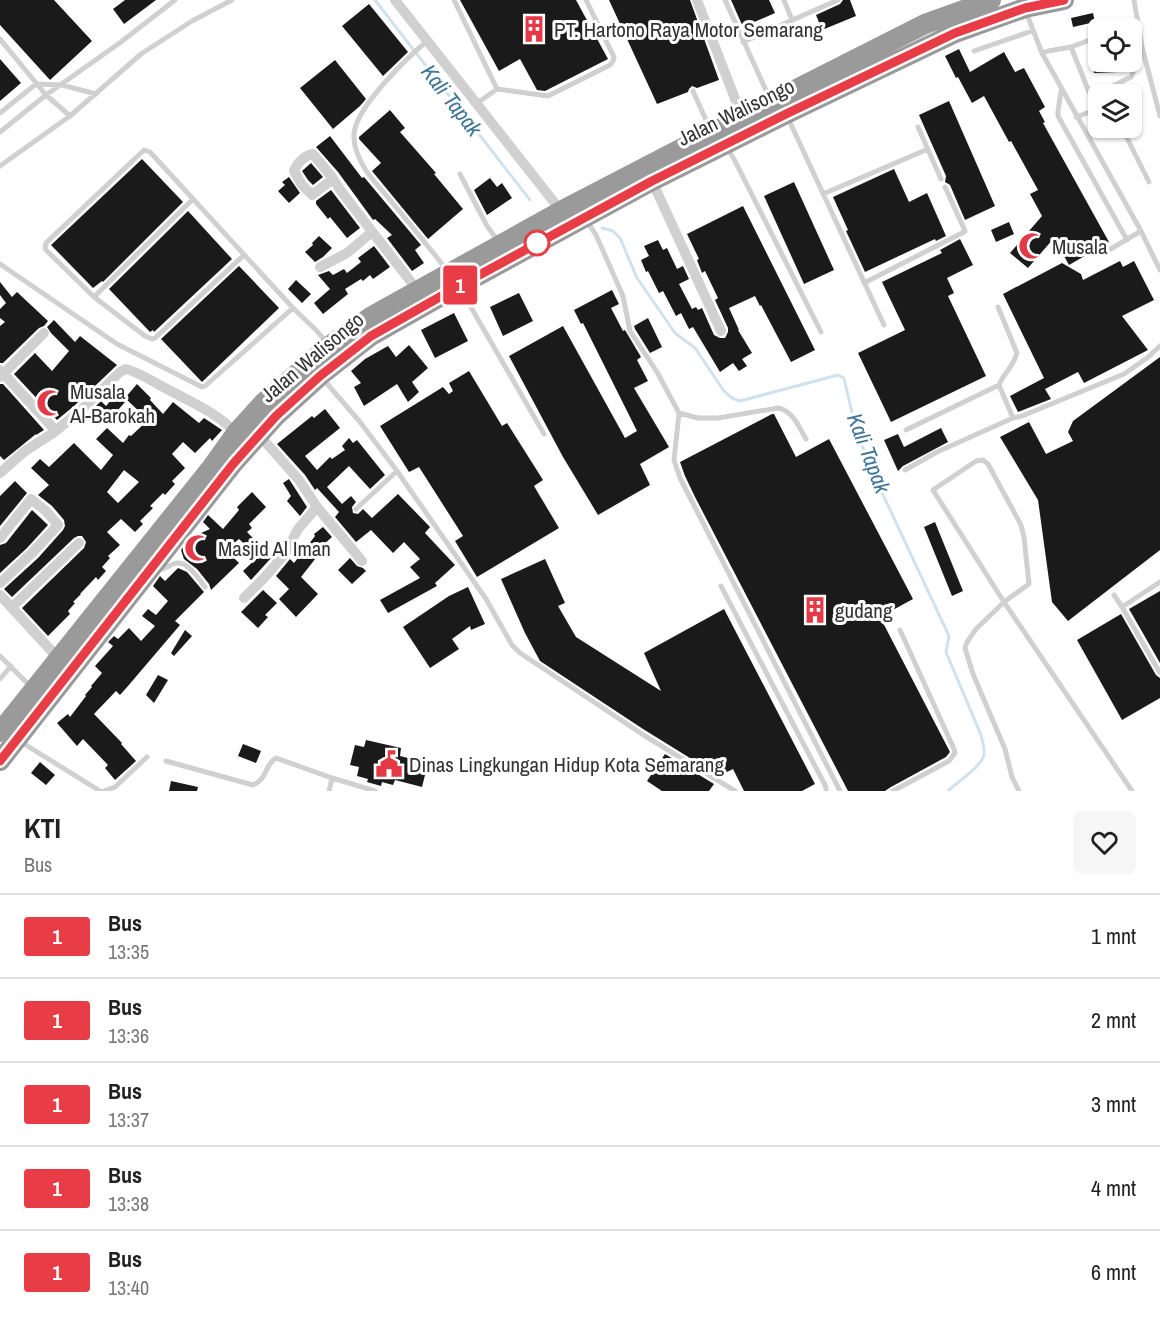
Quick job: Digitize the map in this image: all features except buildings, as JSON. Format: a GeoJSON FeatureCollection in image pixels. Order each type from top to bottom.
{"type":"FeatureCollection","features":[{"type":"Feature","properties":{"kind":"highway","name":"Jalan Walisongo"},"geometry":{"type":"LineString","coordinates":[[8,736],[156,563],[233,464],[276,416],[320,376],[371,336],[500,245],[561,211],[718,139],[778,108],[925,24],[990,0]]}},
{"type":"Feature","properties":{"kind":"highway","name":"Jalan Walisongo"},"geometry":{"type":"LineString","coordinates":[[0,761],[8,736],[33,689],[236,434],[264,402],[329,346],[372,316],[417,291],[454,279],[585,217],[652,181],[718,139],[742,117],[778,108],[955,33],[1025,8],[1064,0]]}},
{"type":"Feature","properties":{"kind":"street"},"geometry":{"type":"LineString","coordinates":[[395,0],[561,211]]}},
{"type":"Feature","properties":{"kind":"street"},"geometry":{"type":"LineString","coordinates":[[697,0],[742,117]]}},
{"type":"Feature","properties":{"kind":"street"},"geometry":{"type":"LineString","coordinates":[[333,179],[417,291]]}},
{"type":"Feature","properties":{"kind":"street"},"geometry":{"type":"LineString","coordinates":[[652,181],[721,331]]}},
{"type":"Feature","properties":{"kind":"street"},"geometry":{"type":"LineString","coordinates":[[321,267],[347,253],[372,232]]}},
{"type":"Feature","properties":{"kind":"street"},"geometry":{"type":"LineString","coordinates":[[44,333],[1,373],[56,431]]}},
{"type":"Feature","properties":{"kind":"street"},"geometry":{"type":"LineString","coordinates":[[0,473],[25,450],[56,431],[126,369],[208,410],[225,422],[236,434]]}},
{"type":"Feature","properties":{"kind":"street"},"geometry":{"type":"LineString","coordinates":[[260,436],[299,480],[317,507],[362,561]]}},
{"type":"Feature","properties":{"kind":"street"},"geometry":{"type":"LineString","coordinates":[[0,538],[31,499],[58,524],[32,554],[0,583]]}},
{"type":"Feature","properties":{"kind":"street"},"geometry":{"type":"LineString","coordinates":[[244,598],[285,554],[298,530],[317,507]]}},
{"type":"Feature","properties":{"kind":"street"},"geometry":{"type":"LineString","coordinates":[[12,607],[79,543]]}},
{"type":"Feature","properties":{"kind":"street"},"geometry":{"type":"LineString","coordinates":[[0,594],[58,658]]}},
{"type":"Feature","properties":{"kind":"lane"},"geometry":{"type":"LineString","coordinates":[[0,132],[46,95],[175,0]]}},
{"type":"Feature","properties":{"kind":"lane"},"geometry":{"type":"LineString","coordinates":[[0,166],[70,116],[141,54],[192,21],[232,0]]}},
{"type":"Feature","properties":{"kind":"lane"},"geometry":{"type":"LineString","coordinates":[[454,0],[497,89]]}},
{"type":"Feature","properties":{"kind":"lane"},"geometry":{"type":"LineString","coordinates":[[476,104],[497,89],[548,96],[610,65],[614,57],[586,0]]}},
{"type":"Feature","properties":{"kind":"lane"},"geometry":{"type":"LineString","coordinates":[[725,0],[743,42],[823,194],[884,326]]}},
{"type":"Feature","properties":{"kind":"lane"},"geometry":{"type":"LineString","coordinates":[[784,0],[792,20]]}},
{"type":"Feature","properties":{"kind":"lane"},"geometry":{"type":"LineString","coordinates":[[743,42],[838,0]]}},
{"type":"Feature","properties":{"kind":"lane"},"geometry":{"type":"LineString","coordinates":[[1134,0],[1142,47],[1160,116]]}},
{"type":"Feature","properties":{"kind":"lane"},"geometry":{"type":"LineString","coordinates":[[1025,8],[1032,31],[1061,90],[1141,231],[1160,270]]}},
{"type":"Feature","properties":{"kind":"lane"},"geometry":{"type":"LineString","coordinates":[[974,51],[1032,31]]}},
{"type":"Feature","properties":{"kind":"lane"},"geometry":{"type":"LineString","coordinates":[[0,39],[46,95],[70,116]]}},
{"type":"Feature","properties":{"kind":"lane"},"geometry":{"type":"LineString","coordinates":[[427,41],[384,84],[363,112],[356,125],[355,147],[365,169],[454,279],[544,434]]}},
{"type":"Feature","properties":{"kind":"lane"},"geometry":{"type":"LineString","coordinates":[[1042,53],[1088,41]]}},
{"type":"Feature","properties":{"kind":"lane"},"geometry":{"type":"LineString","coordinates":[[1071,47],[1089,92],[1094,95],[1131,77],[1133,72]]}},
{"type":"Feature","properties":{"kind":"lane"},"geometry":{"type":"LineString","coordinates":[[0,113],[36,84],[62,85],[96,94]]}},
{"type":"Feature","properties":{"kind":"lane"},"geometry":{"type":"LineString","coordinates":[[1061,90],[1058,116],[1127,240]]}},
{"type":"Feature","properties":{"kind":"lane"},"geometry":{"type":"LineString","coordinates":[[693,91],[718,139],[734,159],[821,333]]}},
{"type":"Feature","properties":{"kind":"lane"},"geometry":{"type":"LineString","coordinates":[[1076,117],[1088,113]]}},
{"type":"Feature","properties":{"kind":"lane"},"geometry":{"type":"LineString","coordinates":[[918,128],[941,179]]}},
{"type":"Feature","properties":{"kind":"lane"},"geometry":{"type":"LineString","coordinates":[[1127,138],[1149,182]]}},
{"type":"Feature","properties":{"kind":"lane"},"geometry":{"type":"LineString","coordinates":[[823,194],[928,149]]}},
{"type":"Feature","properties":{"kind":"lane"},"geometry":{"type":"LineString","coordinates":[[244,255],[152,339],[94,297],[46,250],[46,243],[144,150],[150,152],[329,346]]}},
{"type":"Feature","properties":{"kind":"lane"},"geometry":{"type":"LineString","coordinates":[[460,174],[487,226],[500,245]]}},
{"type":"Feature","properties":{"kind":"lane"},"geometry":{"type":"LineString","coordinates":[[864,283],[965,231],[945,187]]}},
{"type":"Feature","properties":{"kind":"lane"},"geometry":{"type":"LineString","coordinates":[[94,297],[192,200]]}},
{"type":"Feature","properties":{"kind":"lane"},"geometry":{"type":"LineString","coordinates":[[585,217],[596,235],[623,296],[630,331],[657,372],[680,414],[674,460],[680,478],[840,791]]}},
{"type":"Feature","properties":{"kind":"lane"},"geometry":{"type":"LineString","coordinates":[[1100,250],[1109,250],[1141,231]]}},
{"type":"Feature","properties":{"kind":"lane"},"geometry":{"type":"LineString","coordinates":[[0,264],[117,344],[202,387],[206,386],[293,308]]}},
{"type":"Feature","properties":{"kind":"lane"},"geometry":{"type":"LineString","coordinates":[[998,307],[1017,353],[999,385],[1013,418]]}},
{"type":"Feature","properties":{"kind":"lane"},"geometry":{"type":"LineString","coordinates":[[905,470],[937,452],[1013,418],[1124,374],[1160,346]]}},
{"type":"Feature","properties":{"kind":"lane"},"geometry":{"type":"LineString","coordinates":[[320,376],[360,422],[397,471],[486,599],[512,645],[520,653],[645,736],[735,791]]}},
{"type":"Feature","properties":{"kind":"lane"},"geometry":{"type":"LineString","coordinates":[[906,430],[999,385]]}},
{"type":"Feature","properties":{"kind":"lane"},"geometry":{"type":"LineString","coordinates":[[680,414],[698,418],[718,418],[778,408],[785,409],[791,413],[806,439]]}},
{"type":"Feature","properties":{"kind":"lane"},"geometry":{"type":"LineString","coordinates":[[1019,791],[1012,777],[1005,749],[973,675],[966,648],[967,642],[976,629],[1004,602],[1029,584],[1021,525],[988,464],[983,460],[976,461],[933,490],[1004,602],[1132,791]]}},
{"type":"Feature","properties":{"kind":"lane"},"geometry":{"type":"LineString","coordinates":[[356,508],[397,471]]}},
{"type":"Feature","properties":{"kind":"lane"},"geometry":{"type":"LineString","coordinates":[[156,563],[164,568],[175,563],[187,566],[205,587]]}},
{"type":"Feature","properties":{"kind":"lane"},"geometry":{"type":"LineString","coordinates":[[1122,607],[1160,582]]}},
{"type":"Feature","properties":{"kind":"lane"},"geometry":{"type":"LineString","coordinates":[[721,586],[826,786],[826,791]]}},
{"type":"Feature","properties":{"kind":"lane"},"geometry":{"type":"LineString","coordinates":[[1114,595],[1160,673]]}},
{"type":"Feature","properties":{"kind":"lane"},"geometry":{"type":"LineString","coordinates":[[893,791],[949,761],[955,753],[900,630]]}},
{"type":"Feature","properties":{"kind":"lane"},"geometry":{"type":"LineString","coordinates":[[0,656],[33,689]]}},
{"type":"Feature","properties":{"kind":"lane"},"geometry":{"type":"LineString","coordinates":[[0,679],[11,666]]}},
{"type":"Feature","properties":{"kind":"lane"},"geometry":{"type":"LineString","coordinates":[[8,736],[102,791],[115,787],[147,757]]}},
{"type":"Feature","properties":{"kind":"lane"},"geometry":{"type":"LineString","coordinates":[[166,761],[253,785],[260,783],[271,761],[276,758],[375,791]]}},
{"type":"Feature","properties":{"kind":"lane"},"geometry":{"type":"LineString","coordinates":[[329,791],[333,778]]}},
{"type":"Feature","properties":{"kind":"waterway","name":"Kali Tapak"},"geometry":{"type":"LineString","coordinates":[[375,0],[530,200]]}},
{"type":"Feature","properties":{"kind":"waterway","name":"Kali Tapak"},"geometry":{"type":"LineString","coordinates":[[602,228],[613,231],[620,238],[637,278],[675,333],[695,348],[724,391],[732,398],[740,401],[838,375],[844,378],[856,430],[877,482],[949,636],[946,652],[981,735],[984,749],[982,759],[948,791]]}},
{"type":"Feature","properties":{"kind":"bus line","name":"1"},"geometry":{"type":"LineString","coordinates":[[0,761],[233,464],[276,416],[320,376],[371,336],[652,181],[786,114],[955,33],[1025,8],[1064,0]]}},
{"type":"Feature","properties":{"kind":"place","name":"PT. Hartono Raya Motor Semarang"},"geometry":{"type":"Point","coordinates":[534,29]}},
{"type":"Feature","properties":{"kind":"place","name":"Musala"},"geometry":{"type":"Point","coordinates":[1032,246]}},
{"type":"Feature","properties":{"kind":"place","name":"Musala Al-Barokah"},"geometry":{"type":"Point","coordinates":[50,403]}},
{"type":"Feature","properties":{"kind":"place","name":"Masjid Al Iman"},"geometry":{"type":"Point","coordinates":[198,548]}},
{"type":"Feature","properties":{"kind":"place","name":"gudang"},"geometry":{"type":"Point","coordinates":[815,610]}},
{"type":"Feature","properties":{"kind":"place","name":"Dinas Lingkungan Hidup Kota Semarang"},"geometry":{"type":"Point","coordinates":[389,764]}}]}
